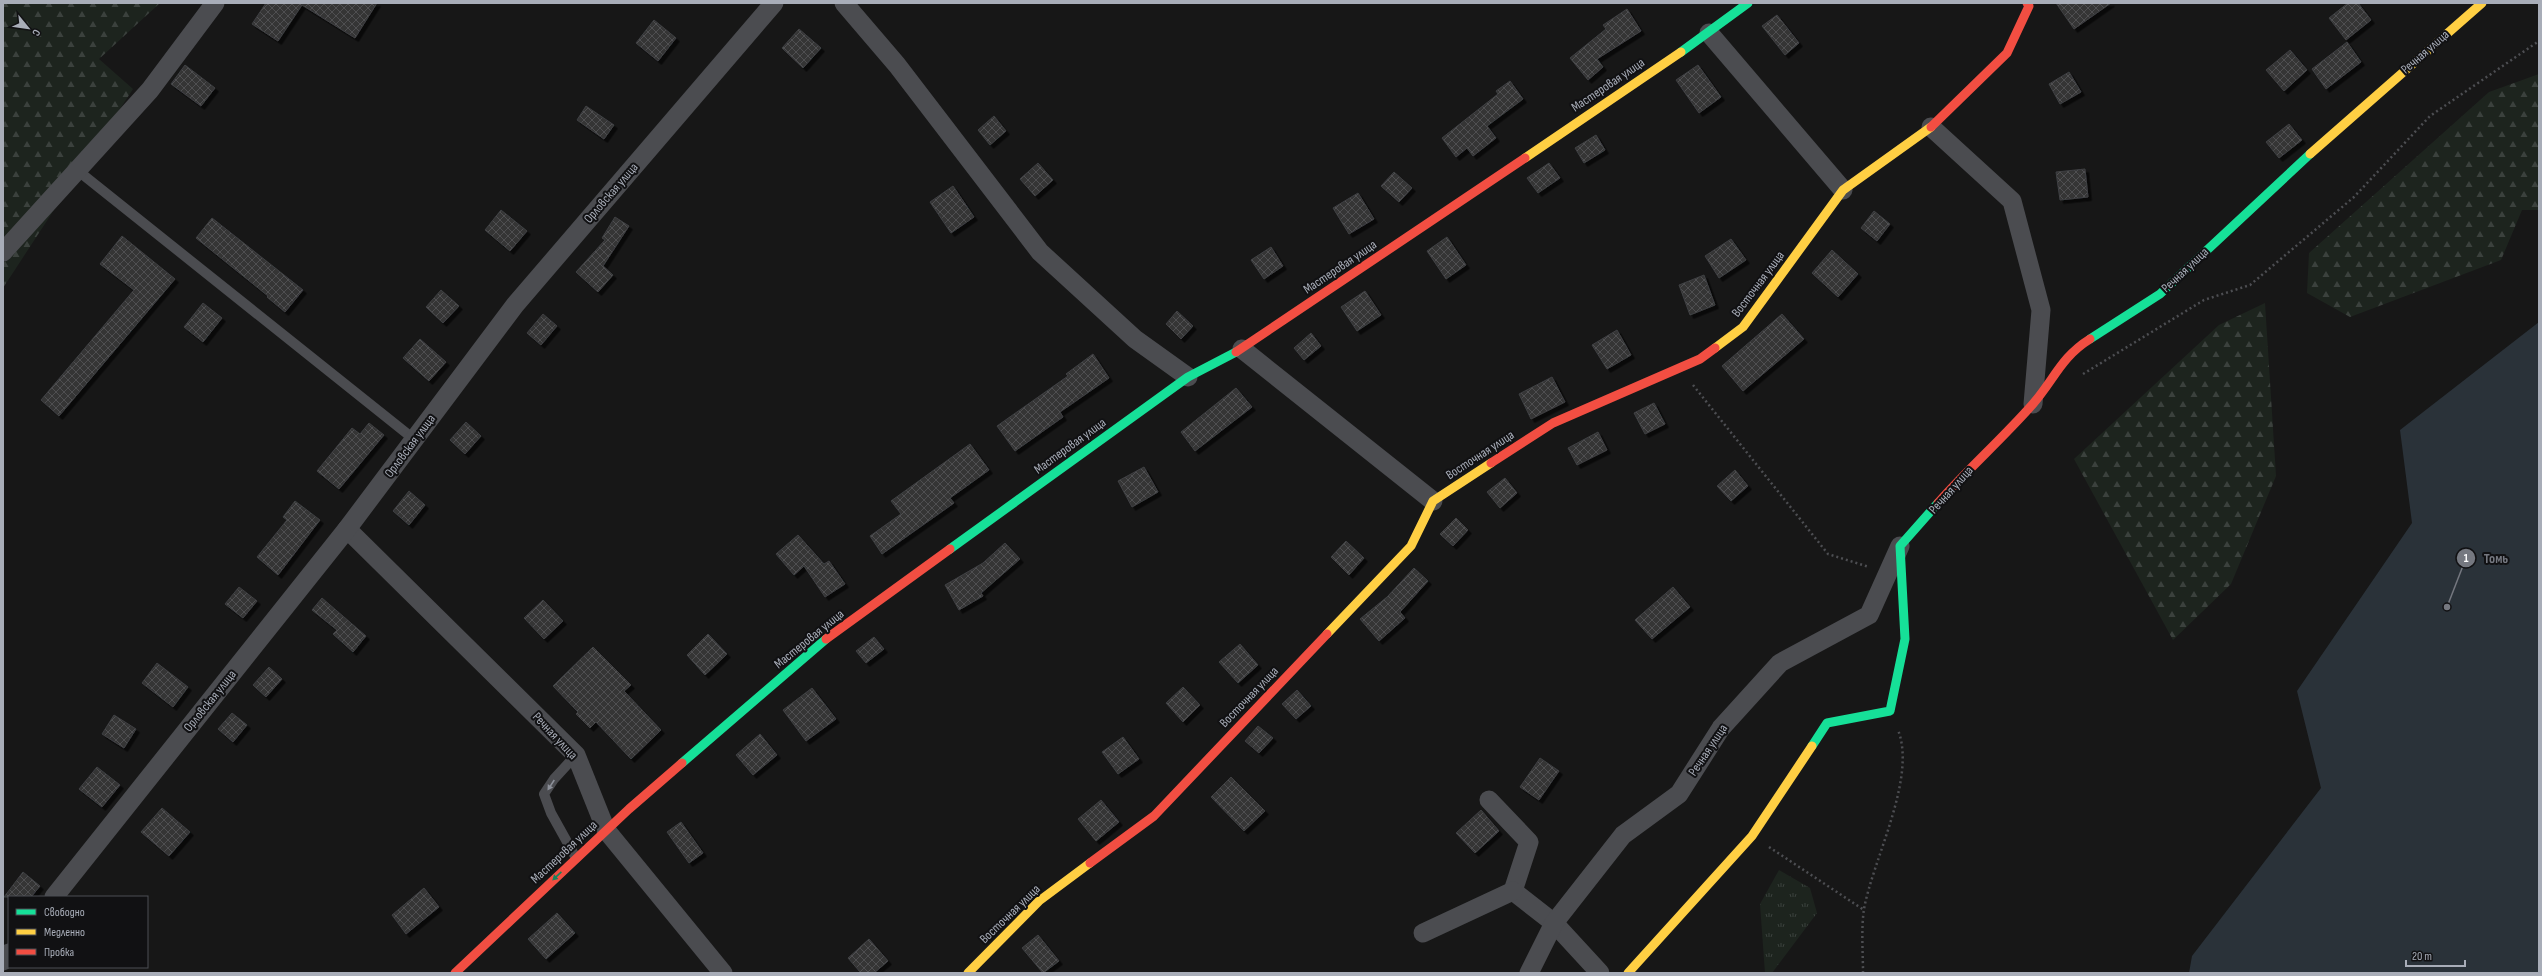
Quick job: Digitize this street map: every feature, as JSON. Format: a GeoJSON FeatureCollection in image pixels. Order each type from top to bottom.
{"type":"FeatureCollection","features":[{"type":"Feature","properties":{"kind":"street"},"geometry":{"type":"LineString","coordinates":[[3,252],[150,90],[215,3]]}},
{"type":"Feature","properties":{"kind":"street","name":"Орловская улица"},"geometry":{"type":"LineString","coordinates":[[55,896],[347,529],[515,305],[774,3]]}},
{"type":"Feature","properties":{"kind":"street"},"geometry":{"type":"LineString","coordinates":[[844,3],[897,65],[1040,252],[1135,339],[1188,377]]}},
{"type":"Feature","properties":{"kind":"street","name":"Мастеровая улица"},"geometry":{"type":"LineString","coordinates":[[455,973],[606,830],[830,636],[1188,377],[1242,349],[1709,33],[1748,3]]}},
{"type":"Feature","properties":{"kind":"street","name":"Восточная улица"},"geometry":{"type":"LineString","coordinates":[[968,973],[1039,901],[1154,816],[1411,546],[1433,501],[1553,423],[1700,359],[1743,327],[1843,190],[1931,127],[2007,53],[2029,6],[2027,3]]}},
{"type":"Feature","properties":{"kind":"street","name":"Речная улица"},"geometry":{"type":"LineString","coordinates":[[1529,973],[1554,923],[1623,835],[1679,794],[1721,728],[1780,663],[1869,615],[1900,546],[1971,466],[2033,404],[2073,350],[2160,294],[2350,117],[2482,3]]}},
{"type":"Feature","properties":{"kind":"street"},"geometry":{"type":"LineString","coordinates":[[1709,33],[1843,190]]}},
{"type":"Feature","properties":{"kind":"street"},"geometry":{"type":"LineString","coordinates":[[1931,127],[2012,201],[2041,310],[2033,404]]}},
{"type":"Feature","properties":{"kind":"street"},"geometry":{"type":"LineString","coordinates":[[1242,349],[1433,501]]}},
{"type":"Feature","properties":{"kind":"street","name":"Речная улица"},"geometry":{"type":"LineString","coordinates":[[347,529],[576,755],[606,830],[723,973]]}},
{"type":"Feature","properties":{"kind":"street"},"geometry":{"type":"LineString","coordinates":[[1628,973],[1752,836],[1827,723],[1890,710],[1905,639],[1900,546]]}},
{"type":"Feature","properties":{"kind":"street"},"geometry":{"type":"LineString","coordinates":[[1423,933],[1513,891],[1529,842],[1489,800]]}},
{"type":"Feature","properties":{"kind":"street"},"geometry":{"type":"LineString","coordinates":[[1513,891],[1554,923],[1600,973]]}},
{"type":"Feature","properties":{"kind":"lane"},"geometry":{"type":"LineString","coordinates":[[77,170],[415,440]]}},
{"type":"Feature","properties":{"kind":"lane"},"geometry":{"type":"LineString","coordinates":[[576,755],[554,779],[544,794],[551,812],[576,858]]}},
{"type":"Feature","properties":{"kind":"path"},"geometry":{"type":"LineString","coordinates":[[2079,376],[2204,300],[2250,285],[2354,197],[2430,116],[2539,41]]}},
{"type":"Feature","properties":{"kind":"path"},"geometry":{"type":"LineString","coordinates":[[1679,368],[1828,554],[1888,573]]}},
{"type":"Feature","properties":{"kind":"path"},"geometry":{"type":"LineString","coordinates":[[1863,973],[1864,910],[1899,791],[1903,742],[1890,710]]}},
{"type":"Feature","properties":{"kind":"path"},"geometry":{"type":"LineString","coordinates":[[1752,836],[1864,910]]}},
{"type":"Feature","properties":{"kind":"green space"},"geometry":{"type":"Polygon","coordinates":[[[3,3],[160,3],[99,59],[133,89],[3,288],[3,3]]]}},
{"type":"Feature","properties":{"kind":"green space"},"geometry":{"type":"Polygon","coordinates":[[[2539,74],[2539,210],[2522,210],[2501,260],[2350,317],[2307,293],[2309,253],[2489,92],[2539,74]]]}},
{"type":"Feature","properties":{"kind":"green space"},"geometry":{"type":"Polygon","coordinates":[[[2265,303],[2276,476],[2231,584],[2173,640],[2074,459],[2219,325],[2265,303]]]}},
{"type":"Feature","properties":{"kind":"green space"},"geometry":{"type":"Polygon","coordinates":[[[1779,870],[1810,888],[1817,913],[1772,973],[1765,973],[1760,904],[1779,870]]]}},
{"type":"Feature","properties":{"kind":"shaded area"},"geometry":{"type":"Polygon","coordinates":[[[2539,322],[2539,973],[2189,973],[2192,956],[2321,788],[2297,691],[2412,523],[2400,430],[2539,322]]]}},
{"type":"Feature","properties":{"kind":"building"},"geometry":{"type":"Polygon","coordinates":[[[266,3],[377,3],[355,38],[302,5],[278,41],[252,24],[266,3]]]}},
{"type":"Feature","properties":{"kind":"building"},"geometry":{"type":"Polygon","coordinates":[[[2056,3],[2111,3],[2074,29],[2056,3]]]}},
{"type":"Feature","properties":{"kind":"building"},"geometry":{"type":"Polygon","coordinates":[[[2348,3],[2358,3],[2371,20],[2346,40],[2329,18],[2348,3]]]}},
{"type":"Feature","properties":{"kind":"building"},"geometry":{"type":"Polygon","coordinates":[[[1627,9],[1641,31],[1597,59],[1603,67],[1588,80],[1570,58],[1606,29],[1603,25],[1627,9]]]}},
{"type":"Feature","properties":{"kind":"building"},"geometry":{"type":"Polygon","coordinates":[[[1777,15],[1799,43],[1785,55],[1762,26],[1777,15]]]}},
{"type":"Feature","properties":{"kind":"building"},"geometry":{"type":"Polygon","coordinates":[[[654,20],[676,38],[658,61],[636,43],[654,20]]]}},
{"type":"Feature","properties":{"kind":"building"},"geometry":{"type":"Polygon","coordinates":[[[799,29],[821,48],[803,68],[782,48],[799,29]]]}},
{"type":"Feature","properties":{"kind":"building"},"geometry":{"type":"Polygon","coordinates":[[[2347,42],[2361,62],[2326,89],[2312,69],[2347,42]]]}},
{"type":"Feature","properties":{"kind":"building"},"geometry":{"type":"Polygon","coordinates":[[[2290,50],[2307,70],[2284,91],[2266,70],[2290,50]]]}},
{"type":"Feature","properties":{"kind":"building"},"geometry":{"type":"Polygon","coordinates":[[[185,65],[215,88],[201,106],[171,84],[185,65]]]}},
{"type":"Feature","properties":{"kind":"building"},"geometry":{"type":"Polygon","coordinates":[[[1698,65],[1721,97],[1699,113],[1676,80],[1698,65]]]}},
{"type":"Feature","properties":{"kind":"building"},"geometry":{"type":"Polygon","coordinates":[[[2069,72],[2081,92],[2060,104],[2049,84],[2069,72]]]}},
{"type":"Feature","properties":{"kind":"building"},"geometry":{"type":"Polygon","coordinates":[[[1510,81],[1523,99],[1487,126],[1496,138],[1473,156],[1467,148],[1456,157],[1442,138],[1498,94],[1496,91],[1510,81]]]}},
{"type":"Feature","properties":{"kind":"building"},"geometry":{"type":"Polygon","coordinates":[[[586,106],[614,125],[604,139],[577,120],[586,106]]]}},
{"type":"Feature","properties":{"kind":"building"},"geometry":{"type":"Polygon","coordinates":[[[994,116],[1006,131],[990,145],[978,130],[994,116]]]}},
{"type":"Feature","properties":{"kind":"building"},"geometry":{"type":"Polygon","coordinates":[[[2289,124],[2302,140],[2279,158],[2266,142],[2289,124]]]}},
{"type":"Feature","properties":{"kind":"building"},"geometry":{"type":"Polygon","coordinates":[[[1596,135],[1605,150],[1584,163],[1575,148],[1596,135]]]}},
{"type":"Feature","properties":{"kind":"building"},"geometry":{"type":"Polygon","coordinates":[[[1038,163],[1053,180],[1035,196],[1020,179],[1038,163]]]}},
{"type":"Feature","properties":{"kind":"building"},"geometry":{"type":"Polygon","coordinates":[[[1549,163],[1560,178],[1538,193],[1527,178],[1549,163]]]}},
{"type":"Feature","properties":{"kind":"building"},"geometry":{"type":"Polygon","coordinates":[[[2085,169],[2088,197],[2060,200],[2056,172],[2085,169]]]}},
{"type":"Feature","properties":{"kind":"building"},"geometry":{"type":"Polygon","coordinates":[[[1394,172],[1412,188],[1399,202],[1381,186],[1394,172]]]}},
{"type":"Feature","properties":{"kind":"building"},"geometry":{"type":"Polygon","coordinates":[[[953,186],[974,217],[951,233],[930,202],[953,186]]]}},
{"type":"Feature","properties":{"kind":"building"},"geometry":{"type":"Polygon","coordinates":[[[1358,193],[1374,219],[1349,234],[1333,208],[1358,193]]]}},
{"type":"Feature","properties":{"kind":"building"},"geometry":{"type":"Polygon","coordinates":[[[501,210],[527,231],[510,251],[485,230],[501,210]]]}},
{"type":"Feature","properties":{"kind":"building"},"geometry":{"type":"Polygon","coordinates":[[[1874,211],[1890,224],[1877,241],[1861,228],[1874,211]]]}},
{"type":"Feature","properties":{"kind":"building"},"geometry":{"type":"Polygon","coordinates":[[[615,217],[629,226],[603,266],[613,275],[598,292],[576,272],[605,240],[602,238],[615,217]]]}},
{"type":"Feature","properties":{"kind":"building"},"geometry":{"type":"Polygon","coordinates":[[[212,218],[303,290],[285,312],[267,297],[268,296],[196,238],[212,218]]]}},
{"type":"Feature","properties":{"kind":"building"},"geometry":{"type":"Polygon","coordinates":[[[122,236],[175,279],[59,416],[41,400],[134,290],[100,264],[122,236]]]}},
{"type":"Feature","properties":{"kind":"building"},"geometry":{"type":"Polygon","coordinates":[[[1447,237],[1466,265],[1446,279],[1427,251],[1447,237]]]}},
{"type":"Feature","properties":{"kind":"building"},"geometry":{"type":"Polygon","coordinates":[[[1731,239],[1746,260],[1719,278],[1705,256],[1731,239]]]}},
{"type":"Feature","properties":{"kind":"building"},"geometry":{"type":"Polygon","coordinates":[[[1271,247],[1283,266],[1264,279],[1251,260],[1271,247]]]}},
{"type":"Feature","properties":{"kind":"building"},"geometry":{"type":"Polygon","coordinates":[[[1832,250],[1858,274],[1838,297],[1812,273],[1832,250]]]}},
{"type":"Feature","properties":{"kind":"building"},"geometry":{"type":"Polygon","coordinates":[[[1704,275],[1715,305],[1690,315],[1679,285],[1704,275]]]}},
{"type":"Feature","properties":{"kind":"building"},"geometry":{"type":"Polygon","coordinates":[[[441,290],[459,306],[443,323],[426,307],[441,290]]]}},
{"type":"Feature","properties":{"kind":"building"},"geometry":{"type":"Polygon","coordinates":[[[1365,291],[1381,315],[1357,331],[1341,307],[1365,291]]]}},
{"type":"Feature","properties":{"kind":"building"},"geometry":{"type":"Polygon","coordinates":[[[203,303],[222,318],[203,342],[184,327],[203,303]]]}},
{"type":"Feature","properties":{"kind":"building"},"geometry":{"type":"Polygon","coordinates":[[[1177,311],[1193,326],[1181,339],[1166,324],[1177,311]]]}},
{"type":"Feature","properties":{"kind":"building"},"geometry":{"type":"Polygon","coordinates":[[[543,314],[557,326],[541,345],[527,333],[543,314]]]}},
{"type":"Feature","properties":{"kind":"building"},"geometry":{"type":"Polygon","coordinates":[[[1782,314],[1804,339],[1743,391],[1722,366],[1782,314]]]}},
{"type":"Feature","properties":{"kind":"building"},"geometry":{"type":"Polygon","coordinates":[[[1617,330],[1631,355],[1607,369],[1592,345],[1617,330]]]}},
{"type":"Feature","properties":{"kind":"building"},"geometry":{"type":"Polygon","coordinates":[[[1311,333],[1321,346],[1304,360],[1294,348],[1311,333]]]}},
{"type":"Feature","properties":{"kind":"building"},"geometry":{"type":"Polygon","coordinates":[[[420,339],[446,362],[429,381],[403,358],[420,339]]]}},
{"type":"Feature","properties":{"kind":"building"},"geometry":{"type":"Polygon","coordinates":[[[1093,354],[1109,378],[1060,412],[1063,417],[1015,451],[997,426],[1068,376],[1066,374],[1093,354]]]}},
{"type":"Feature","properties":{"kind":"building"},"geometry":{"type":"Polygon","coordinates":[[[1552,377],[1565,402],[1531,419],[1519,394],[1552,377]]]}},
{"type":"Feature","properties":{"kind":"building"},"geometry":{"type":"Polygon","coordinates":[[[1236,388],[1252,407],[1195,451],[1181,432],[1236,388]]]}},
{"type":"Feature","properties":{"kind":"building"},"geometry":{"type":"Polygon","coordinates":[[[1654,403],[1665,424],[1645,434],[1634,413],[1654,403]]]}},
{"type":"Feature","properties":{"kind":"building"},"geometry":{"type":"Polygon","coordinates":[[[466,422],[481,436],[465,454],[450,440],[466,422]]]}},
{"type":"Feature","properties":{"kind":"building"},"geometry":{"type":"Polygon","coordinates":[[[369,423],[384,435],[339,489],[317,471],[352,428],[360,434],[369,423]]]}},
{"type":"Feature","properties":{"kind":"building"},"geometry":{"type":"Polygon","coordinates":[[[1598,432],[1607,450],[1577,465],[1568,448],[1598,432]]]}},
{"type":"Feature","properties":{"kind":"building"},"geometry":{"type":"Polygon","coordinates":[[[970,444],[989,470],[950,498],[954,503],[882,554],[870,536],[901,514],[891,501],[970,444]]]}},
{"type":"Feature","properties":{"kind":"building"},"geometry":{"type":"Polygon","coordinates":[[[1144,467],[1158,492],[1132,507],[1118,481],[1144,467]]]}},
{"type":"Feature","properties":{"kind":"building"},"geometry":{"type":"Polygon","coordinates":[[[1735,470],[1748,486],[1731,501],[1717,486],[1735,470]]]}},
{"type":"Feature","properties":{"kind":"building"},"geometry":{"type":"Polygon","coordinates":[[[1505,478],[1517,493],[1500,508],[1487,492],[1505,478]]]}},
{"type":"Feature","properties":{"kind":"building"},"geometry":{"type":"Polygon","coordinates":[[[409,491],[425,505],[409,525],[393,511],[409,491]]]}},
{"type":"Feature","properties":{"kind":"building"},"geometry":{"type":"Polygon","coordinates":[[[295,501],[320,520],[278,575],[257,557],[287,520],[283,517],[295,501]]]}},
{"type":"Feature","properties":{"kind":"building"},"geometry":{"type":"Polygon","coordinates":[[[1456,518],[1468,530],[1453,546],[1440,534],[1456,518]]]}},
{"type":"Feature","properties":{"kind":"building"},"geometry":{"type":"Polygon","coordinates":[[[798,535],[824,564],[829,561],[845,584],[825,597],[804,566],[794,575],[776,554],[798,535]]]}},
{"type":"Feature","properties":{"kind":"building"},"geometry":{"type":"Polygon","coordinates":[[[1346,541],[1364,558],[1349,575],[1331,557],[1346,541]]]}},
{"type":"Feature","properties":{"kind":"building"},"geometry":{"type":"Polygon","coordinates":[[[1005,543],[1020,559],[981,593],[983,596],[959,610],[945,585],[983,563],[1005,543]]]}},
{"type":"Feature","properties":{"kind":"building"},"geometry":{"type":"Polygon","coordinates":[[[1414,568],[1428,581],[1400,612],[1405,618],[1379,641],[1360,619],[1387,597],[1414,568]]]}},
{"type":"Feature","properties":{"kind":"building"},"geometry":{"type":"Polygon","coordinates":[[[239,587],[257,601],[243,618],[225,604],[239,587]]]}},
{"type":"Feature","properties":{"kind":"building"},"geometry":{"type":"Polygon","coordinates":[[[1673,587],[1690,607],[1652,639],[1635,620],[1673,587]]]}},
{"type":"Feature","properties":{"kind":"building"},"geometry":{"type":"Polygon","coordinates":[[[322,598],[366,636],[353,652],[333,634],[337,630],[312,610],[322,598]]]}},
{"type":"Feature","properties":{"kind":"building"},"geometry":{"type":"Polygon","coordinates":[[[543,600],[563,621],[544,639],[524,618],[543,600]]]}},
{"type":"Feature","properties":{"kind":"building"},"geometry":{"type":"Polygon","coordinates":[[[708,634],[727,654],[705,675],[687,655],[708,634]]]}},
{"type":"Feature","properties":{"kind":"building"},"geometry":{"type":"Polygon","coordinates":[[[874,637],[884,649],[866,663],[856,651],[874,637]]]}},
{"type":"Feature","properties":{"kind":"building"},"geometry":{"type":"Polygon","coordinates":[[[1240,644],[1258,665],[1238,683],[1219,662],[1240,644]]]}},
{"type":"Feature","properties":{"kind":"building"},"geometry":{"type":"Polygon","coordinates":[[[593,647],[631,685],[624,691],[661,730],[631,759],[596,722],[590,728],[576,714],[578,712],[553,686],[593,647]]]}},
{"type":"Feature","properties":{"kind":"building"},"geometry":{"type":"Polygon","coordinates":[[[157,663],[188,687],[173,707],[142,683],[157,663]]]}},
{"type":"Feature","properties":{"kind":"building"},"geometry":{"type":"Polygon","coordinates":[[[269,667],[282,679],[266,697],[253,685],[269,667]]]}},
{"type":"Feature","properties":{"kind":"building"},"geometry":{"type":"Polygon","coordinates":[[[1183,687],[1200,705],[1183,722],[1166,703],[1183,687]]]}},
{"type":"Feature","properties":{"kind":"building"},"geometry":{"type":"Polygon","coordinates":[[[812,688],[836,719],[806,741],[783,710],[812,688]]]}},
{"type":"Feature","properties":{"kind":"building"},"geometry":{"type":"Polygon","coordinates":[[[1297,690],[1311,706],[1296,719],[1282,704],[1297,690]]]}},
{"type":"Feature","properties":{"kind":"building"},"geometry":{"type":"Polygon","coordinates":[[[232,713],[247,725],[233,742],[218,729],[232,713]]]}},
{"type":"Feature","properties":{"kind":"building"},"geometry":{"type":"Polygon","coordinates":[[[114,715],[136,729],[124,748],[102,734],[114,715]]]}},
{"type":"Feature","properties":{"kind":"building"},"geometry":{"type":"Polygon","coordinates":[[[1258,726],[1273,738],[1259,753],[1245,741],[1258,726]]]}},
{"type":"Feature","properties":{"kind":"building"},"geometry":{"type":"Polygon","coordinates":[[[760,734],[777,755],[753,775],[736,755],[760,734]]]}},
{"type":"Feature","properties":{"kind":"building"},"geometry":{"type":"Polygon","coordinates":[[[1123,737],[1139,759],[1118,774],[1102,752],[1123,737]]]}},
{"type":"Feature","properties":{"kind":"building"},"geometry":{"type":"Polygon","coordinates":[[[1540,758],[1559,771],[1539,800],[1520,787],[1540,758]]]}},
{"type":"Feature","properties":{"kind":"building"},"geometry":{"type":"Polygon","coordinates":[[[97,767],[120,785],[102,807],[79,789],[97,767]]]}},
{"type":"Feature","properties":{"kind":"building"},"geometry":{"type":"Polygon","coordinates":[[[1231,777],[1265,811],[1244,831],[1211,797],[1231,777]]]}},
{"type":"Feature","properties":{"kind":"building"},"geometry":{"type":"Polygon","coordinates":[[[1101,800],[1119,822],[1096,841],[1078,819],[1101,800]]]}},
{"type":"Feature","properties":{"kind":"building"},"geometry":{"type":"Polygon","coordinates":[[[162,808],[190,832],[169,856],[141,832],[162,808]]]}},
{"type":"Feature","properties":{"kind":"building"},"geometry":{"type":"Polygon","coordinates":[[[1481,810],[1499,831],[1475,853],[1456,833],[1481,810]]]}},
{"type":"Feature","properties":{"kind":"building"},"geometry":{"type":"Polygon","coordinates":[[[681,822],[703,853],[689,863],[667,832],[681,822]]]}},
{"type":"Feature","properties":{"kind":"building"},"geometry":{"type":"Polygon","coordinates":[[[23,872],[40,886],[32,896],[4,897],[23,872]]]}},
{"type":"Feature","properties":{"kind":"building"},"geometry":{"type":"Polygon","coordinates":[[[424,888],[439,907],[406,934],[392,915],[424,888]]]}},
{"type":"Feature","properties":{"kind":"building"},"geometry":{"type":"Polygon","coordinates":[[[557,913],[575,933],[546,959],[528,939],[557,913]]]}},
{"type":"Feature","properties":{"kind":"building"},"geometry":{"type":"Polygon","coordinates":[[[1038,935],[1059,961],[1043,973],[1022,948],[1038,935]]]}},
{"type":"Feature","properties":{"kind":"building"},"geometry":{"type":"Polygon","coordinates":[[[869,939],[888,961],[874,973],[861,973],[848,958],[869,939]]]}},
{"type":"Feature","properties":{"kind":"traffic: fast"},"geometry":{"type":"LineString","coordinates":[[1681,52],[1748,3]]}},
{"type":"Feature","properties":{"kind":"traffic: fast"},"geometry":{"type":"LineString","coordinates":[[2090,339],[2160,294],[2310,154]]}},
{"type":"Feature","properties":{"kind":"traffic: fast"},"geometry":{"type":"LineString","coordinates":[[950,549],[1188,377],[1236,352]]}},
{"type":"Feature","properties":{"kind":"traffic: fast"},"geometry":{"type":"LineString","coordinates":[[1812,746],[1827,723],[1890,711],[1905,639],[1900,546],[1938,503]]}},
{"type":"Feature","properties":{"kind":"traffic: fast"},"geometry":{"type":"LineString","coordinates":[[682,763],[826,639]]}},
{"type":"Feature","properties":{"kind":"traffic: slow"},"geometry":{"type":"LineString","coordinates":[[2310,154],[2482,3]]}},
{"type":"Feature","properties":{"kind":"traffic: slow"},"geometry":{"type":"LineString","coordinates":[[1525,158],[1681,52]]}},
{"type":"Feature","properties":{"kind":"traffic: slow"},"geometry":{"type":"LineString","coordinates":[[1715,348],[1743,327],[1843,190],[1931,127]]}},
{"type":"Feature","properties":{"kind":"traffic: slow"},"geometry":{"type":"LineString","coordinates":[[1327,634],[1411,546],[1433,501],[1491,463]]}},
{"type":"Feature","properties":{"kind":"traffic: slow"},"geometry":{"type":"LineString","coordinates":[[1628,973],[1752,836],[1812,746]]}},
{"type":"Feature","properties":{"kind":"traffic: slow"},"geometry":{"type":"LineString","coordinates":[[968,973],[1039,901],[1090,863]]}},
{"type":"Feature","properties":{"kind":"traffic: jam"},"geometry":{"type":"LineString","coordinates":[[1931,127],[2007,53],[2029,6],[2027,3]]}},
{"type":"Feature","properties":{"kind":"traffic: jam"},"geometry":{"type":"LineString","coordinates":[[1236,352],[1525,158]]}},
{"type":"Feature","properties":{"kind":"traffic: jam"},"geometry":{"type":"LineString","coordinates":[[1938,503],[2032,405],[2040,396],[2058,369],[2072,353],[2090,339]]}},
{"type":"Feature","properties":{"kind":"traffic: jam"},"geometry":{"type":"LineString","coordinates":[[1491,463],[1553,423],[1700,359],[1715,348]]}},
{"type":"Feature","properties":{"kind":"traffic: jam"},"geometry":{"type":"LineString","coordinates":[[826,639],[950,549]]}},
{"type":"Feature","properties":{"kind":"traffic: jam"},"geometry":{"type":"LineString","coordinates":[[1090,863],[1154,816],[1327,634]]}},
{"type":"Feature","properties":{"kind":"traffic: jam"},"geometry":{"type":"LineString","coordinates":[[455,973],[629,809],[682,763]]}},
{"type":"Feature","properties":{"kind":"place","name":"Томь"},"geometry":{"type":"Point","coordinates":[2447,607]}}]}
